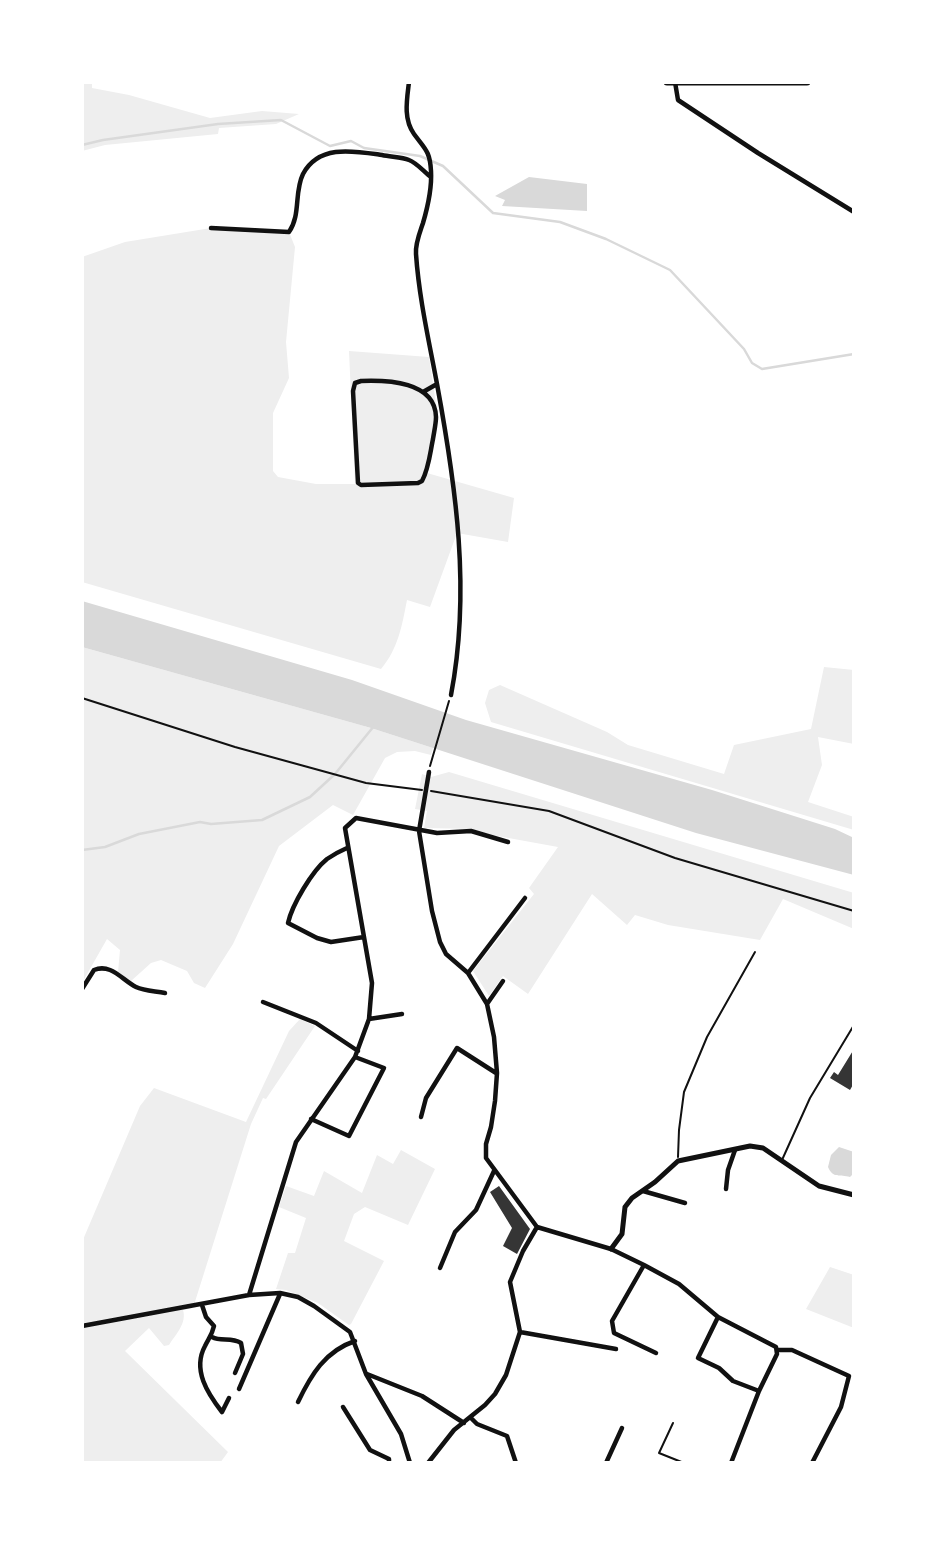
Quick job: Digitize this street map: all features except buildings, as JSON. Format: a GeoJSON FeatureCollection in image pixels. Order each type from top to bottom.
{"type":"FeatureCollection","features":[{"type":"Feature","properties":{"kind":"main road"},"geometry":{"type":"LineString","coordinates":[[672,83],[807,82]]}},
{"type":"Feature","properties":{"kind":"street"},"geometry":{"type":"LineString","coordinates":[[409,82],[406,115],[413,132],[426,146],[431,167],[428,206],[415,250],[428,341],[455,490],[460,541],[458,659],[450,697]]}},
{"type":"Feature","properties":{"kind":"street"},"geometry":{"type":"LineString","coordinates":[[672,83],[678,100],[854,212]]}},
{"type":"Feature","properties":{"kind":"street"},"geometry":{"type":"LineString","coordinates":[[211,228],[289,232],[295,223],[298,187],[302,177],[309,164],[329,153],[357,151],[411,160],[431,178]]}},
{"type":"Feature","properties":{"kind":"street"},"geometry":{"type":"LineString","coordinates":[[391,382],[423,392],[432,401],[436,418],[429,464],[424,478],[418,483],[360,485],[357,480],[353,391],[355,383],[391,382]]}},
{"type":"Feature","properties":{"kind":"street"},"geometry":{"type":"LineString","coordinates":[[423,392],[437,384]]}},
{"type":"Feature","properties":{"kind":"street"},"geometry":{"type":"LineString","coordinates":[[429,770],[419,831],[432,911],[440,943],[446,954],[468,973],[487,1004],[494,1037],[497,1073],[494,1115],[485,1152],[488,1164],[510,1188],[537,1227],[611,1249],[679,1284],[718,1317],[778,1350],[792,1350],[851,1377],[841,1407],[812,1463]]}},
{"type":"Feature","properties":{"kind":"street"},"geometry":{"type":"LineString","coordinates":[[249,1296],[296,1142],[357,1054],[369,1019],[372,983],[345,828],[356,818],[436,833],[471,831],[508,842]]}},
{"type":"Feature","properties":{"kind":"street"},"geometry":{"type":"LineString","coordinates":[[347,848],[328,858],[317,868],[288,923],[331,942],[364,937]]}},
{"type":"Feature","properties":{"kind":"street"},"geometry":{"type":"LineString","coordinates":[[468,973],[525,898]]}},
{"type":"Feature","properties":{"kind":"street"},"geometry":{"type":"LineString","coordinates":[[82,989],[94,970],[103,967],[137,988],[165,993]]}},
{"type":"Feature","properties":{"kind":"street"},"geometry":{"type":"LineString","coordinates":[[487,1004],[503,981]]}},
{"type":"Feature","properties":{"kind":"street"},"geometry":{"type":"LineString","coordinates":[[263,1002],[316,1023],[357,1054],[384,1068],[349,1136],[311,1119]]}},
{"type":"Feature","properties":{"kind":"street"},"geometry":{"type":"LineString","coordinates":[[369,1019],[402,1014]]}},
{"type":"Feature","properties":{"kind":"street"},"geometry":{"type":"LineString","coordinates":[[421,1117],[426,1098],[457,1048],[497,1073]]}},
{"type":"Feature","properties":{"kind":"street"},"geometry":{"type":"LineString","coordinates":[[611,1249],[622,1234],[625,1207],[678,1161],[750,1146],[763,1148],[819,1186],[854,1195]]}},
{"type":"Feature","properties":{"kind":"street"},"geometry":{"type":"LineString","coordinates":[[726,1189],[735,1150]]}},
{"type":"Feature","properties":{"kind":"street"},"geometry":{"type":"LineString","coordinates":[[440,1268],[454,1232],[476,1210],[494,1171]]}},
{"type":"Feature","properties":{"kind":"street"},"geometry":{"type":"LineString","coordinates":[[643,1191],[685,1203]]}},
{"type":"Feature","properties":{"kind":"street"},"geometry":{"type":"LineString","coordinates":[[428,1463],[454,1430],[485,1405],[500,1385],[520,1332],[510,1282],[537,1227]]}},
{"type":"Feature","properties":{"kind":"street"},"geometry":{"type":"LineString","coordinates":[[644,1265],[612,1321],[612,1328],[614,1333],[656,1353]]}},
{"type":"Feature","properties":{"kind":"street"},"geometry":{"type":"LineString","coordinates":[[239,1389],[280,1293]]}},
{"type":"Feature","properties":{"kind":"street"},"geometry":{"type":"LineString","coordinates":[[82,1326],[249,1296],[280,1293],[298,1297],[350,1332],[366,1374],[401,1434],[410,1463]]}},
{"type":"Feature","properties":{"kind":"street"},"geometry":{"type":"LineString","coordinates":[[202,1305],[206,1317],[214,1326],[212,1337],[204,1346],[200,1367],[206,1392],[222,1412],[229,1398]]}},
{"type":"Feature","properties":{"kind":"street"},"geometry":{"type":"LineString","coordinates":[[718,1317],[698,1358],[719,1368],[733,1381],[760,1391]]}},
{"type":"Feature","properties":{"kind":"street"},"geometry":{"type":"LineString","coordinates":[[520,1332],[616,1349]]}},
{"type":"Feature","properties":{"kind":"street"},"geometry":{"type":"LineString","coordinates":[[212,1337],[236,1339],[241,1343],[243,1354],[235,1373]]}},
{"type":"Feature","properties":{"kind":"street"},"geometry":{"type":"LineString","coordinates":[[298,1402],[324,1358],[341,1346],[355,1341]]}},
{"type":"Feature","properties":{"kind":"street"},"geometry":{"type":"LineString","coordinates":[[731,1463],[778,1350]]}},
{"type":"Feature","properties":{"kind":"street"},"geometry":{"type":"LineString","coordinates":[[366,1374],[422,1396],[464,1423]]}},
{"type":"Feature","properties":{"kind":"street"},"geometry":{"type":"LineString","coordinates":[[343,1407],[370,1450],[390,1459],[389,1463]]}},
{"type":"Feature","properties":{"kind":"street"},"geometry":{"type":"LineString","coordinates":[[471,1418],[477,1424],[507,1436],[516,1463]]}},
{"type":"Feature","properties":{"kind":"street"},"geometry":{"type":"LineString","coordinates":[[606,1463],[622,1428]]}},
{"type":"Feature","properties":{"kind":"lane"},"geometry":{"type":"LineString","coordinates":[[678,1161],[684,1092],[707,1037],[755,952]]}},
{"type":"Feature","properties":{"kind":"lane"},"geometry":{"type":"LineString","coordinates":[[781,1161],[810,1098],[854,1025]]}},
{"type":"Feature","properties":{"kind":"lane"},"geometry":{"type":"LineString","coordinates":[[673,1423],[659,1453],[684,1463]]}},
{"type":"Feature","properties":{"kind":"path"},"geometry":{"type":"LineString","coordinates":[[429,770],[450,697]]}},
{"type":"Feature","properties":{"kind":"path"},"geometry":{"type":"LineString","coordinates":[[82,698],[235,747],[366,783],[426,790],[549,811],[675,858],[854,911]]}},
{"type":"Feature","properties":{"kind":"shaded area"},"geometry":{"type":"Polygon","coordinates":[[[82,82],[92,82],[92,88],[129,95],[210,118],[262,111],[299,114],[276,124],[219,128],[218,134],[105,145],[82,151],[82,82]]]}},
{"type":"Feature","properties":{"kind":"shaded area"},"geometry":{"type":"Polygon","coordinates":[[[529,177],[587,184],[587,211],[502,206],[505,200],[495,196],[529,177]]]}},
{"type":"Feature","properties":{"kind":"shaded area"},"geometry":{"type":"Polygon","coordinates":[[[211,228],[289,232],[295,247],[286,342],[289,378],[273,413],[273,471],[278,477],[316,484],[355,484],[349,351],[429,357],[437,411],[427,473],[514,498],[508,542],[457,533],[430,607],[407,600],[395,645],[381,669],[82,582],[82,257],[125,242],[211,228]]]}},
{"type":"Feature","properties":{"kind":"shaded area"},"geometry":{"type":"Polygon","coordinates":[[[82,601],[352,680],[466,720],[712,790],[835,829],[854,838],[854,875],[696,833],[371,728],[82,647],[82,601]]]}},
{"type":"Feature","properties":{"kind":"shaded area"},"geometry":{"type":"Polygon","coordinates":[[[82,647],[371,728],[433,748],[431,755],[415,751],[397,752],[385,758],[353,815],[333,805],[279,846],[233,944],[205,988],[194,983],[187,971],[161,960],[151,963],[131,981],[118,972],[120,950],[107,939],[82,983],[82,647]]]}},
{"type":"Feature","properties":{"kind":"shaded area"},"geometry":{"type":"Polygon","coordinates":[[[824,667],[854,670],[854,744],[818,737],[822,765],[808,802],[854,817],[854,830],[491,722],[485,703],[489,690],[500,685],[607,732],[628,745],[724,774],[734,745],[811,729],[824,667]]]}},
{"type":"Feature","properties":{"kind":"shaded area"},"geometry":{"type":"Polygon","coordinates":[[[449,772],[854,893],[854,929],[783,899],[760,940],[668,925],[635,915],[627,925],[592,894],[528,994],[503,976],[489,996],[473,971],[534,894],[529,888],[558,847],[472,829],[424,828],[427,811],[415,809],[422,774],[431,777],[449,772]]]}},
{"type":"Feature","properties":{"kind":"shaded area"},"geometry":{"type":"Polygon","coordinates":[[[300,1019],[315,1026],[266,1099],[263,1098],[251,1124],[193,1308],[183,1310],[182,1324],[169,1345],[164,1346],[149,1328],[125,1351],[228,1452],[220,1463],[82,1463],[82,1242],[140,1106],[154,1088],[246,1122],[289,1031],[300,1019]]]}},
{"type":"Feature","properties":{"kind":"shaded area"},"geometry":{"type":"Polygon","coordinates":[[[839,1147],[854,1152],[854,1173],[850,1177],[835,1175],[828,1167],[831,1155],[839,1147]]]}},
{"type":"Feature","properties":{"kind":"shaded area"},"geometry":{"type":"Polygon","coordinates":[[[401,1150],[435,1169],[408,1225],[365,1207],[354,1214],[344,1241],[384,1261],[351,1324],[318,1303],[286,1290],[276,1289],[288,1253],[295,1253],[306,1218],[279,1207],[286,1186],[314,1196],[324,1171],[362,1193],[377,1155],[393,1164],[401,1150]]]}},
{"type":"Feature","properties":{"kind":"shaded area"},"geometry":{"type":"Polygon","coordinates":[[[830,1267],[854,1275],[854,1328],[806,1309],[830,1267]]]}},
{"type":"Feature","properties":{"kind":"waterway"},"geometry":{"type":"LineString","coordinates":[[82,145],[218,124],[281,120],[330,146],[351,141],[364,148],[420,156],[443,166],[493,213],[560,222],[606,239],[670,270],[744,349],[752,363],[762,369],[854,354]]}},
{"type":"Feature","properties":{"kind":"waterway"},"geometry":{"type":"LineString","coordinates":[[82,850],[105,847],[139,834],[200,822],[211,824],[262,820],[310,797],[335,774],[374,726]]}}]}
